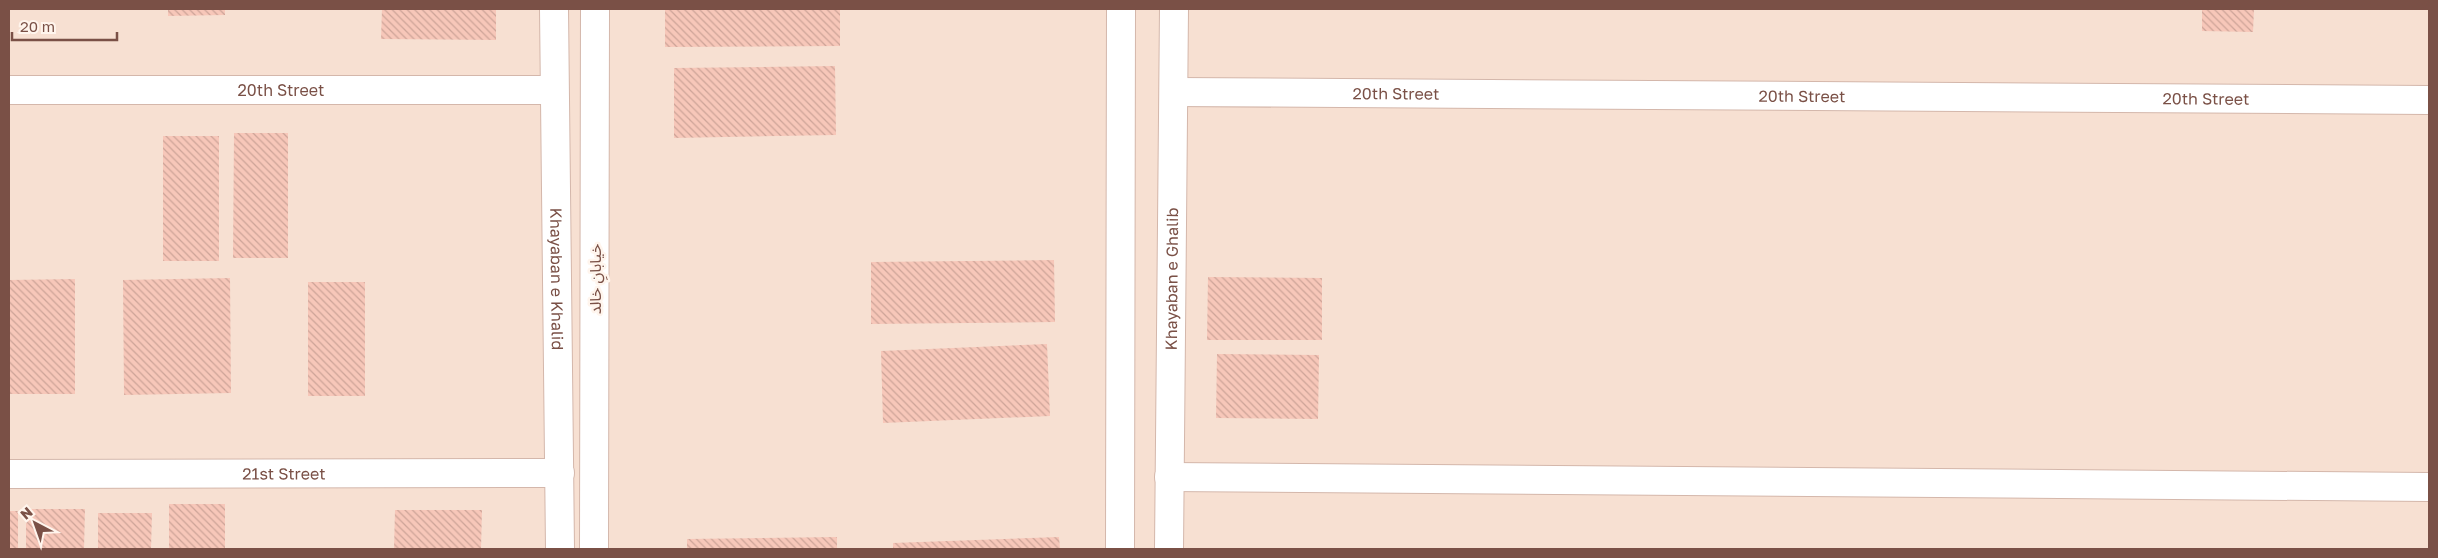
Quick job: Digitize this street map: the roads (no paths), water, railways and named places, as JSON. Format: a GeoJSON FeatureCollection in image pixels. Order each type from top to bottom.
{"type":"FeatureCollection","features":[{"type":"Feature","properties":{"kind":"street","name":"Khayaban e Khalid"},"geometry":{"type":"LineString","coordinates":[[554,9],[560,549]]}},
{"type":"Feature","properties":{"kind":"street","name":"خیابانِ خالد"},"geometry":{"type":"LineString","coordinates":[[594,549],[595,9]]}},
{"type":"Feature","properties":{"kind":"street"},"geometry":{"type":"LineString","coordinates":[[1120,549],[1121,9]]}},
{"type":"Feature","properties":{"kind":"street","name":"Khayaban e Ghalib"},"geometry":{"type":"LineString","coordinates":[[1169,549],[1174,9]]}},
{"type":"Feature","properties":{"kind":"street","name":"20th Street"},"geometry":{"type":"LineString","coordinates":[[9,90],[554,90]]}},
{"type":"Feature","properties":{"kind":"street","name":"20th Street"},"geometry":{"type":"LineString","coordinates":[[1174,92],[2429,100]]}},
{"type":"Feature","properties":{"kind":"street","name":"21st Street"},"geometry":{"type":"LineString","coordinates":[[9,474],[560,473]]}},
{"type":"Feature","properties":{"kind":"street"},"geometry":{"type":"LineString","coordinates":[[1169,478],[2429,487]]}}]}
